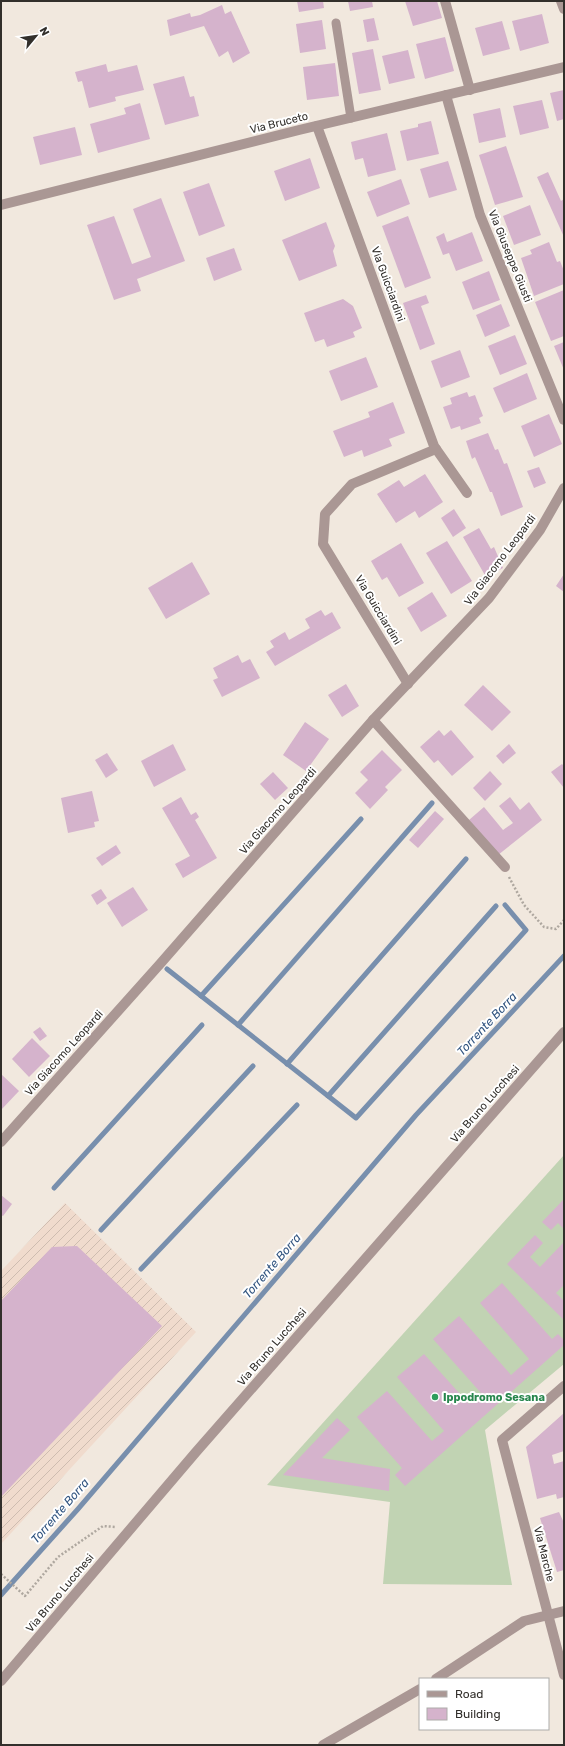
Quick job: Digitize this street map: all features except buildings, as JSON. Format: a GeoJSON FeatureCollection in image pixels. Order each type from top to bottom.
{"type":"FeatureCollection","features":[{"type":"Feature","properties":{"kind":"street"},"geometry":{"type":"LineString","coordinates":[[445,1],[470,90]]}},
{"type":"Feature","properties":{"kind":"street"},"geometry":{"type":"LineString","coordinates":[[561,1],[564,9]]}},
{"type":"Feature","properties":{"kind":"street","name":"Via Bruceto"},"geometry":{"type":"LineString","coordinates":[[1,205],[317,126],[564,67]]}},
{"type":"Feature","properties":{"kind":"street","name":"Via Giuseppe Giusti"},"geometry":{"type":"LineString","coordinates":[[446,95],[480,215],[564,420]]}},
{"type":"Feature","properties":{"kind":"street","name":"Via Guicciardini"},"geometry":{"type":"LineString","coordinates":[[317,126],[436,449],[467,493]]}},
{"type":"Feature","properties":{"kind":"street","name":"Via Guicciardini"},"geometry":{"type":"LineString","coordinates":[[408,684],[323,544],[325,514],[352,484],[436,449]]}},
{"type":"Feature","properties":{"kind":"street","name":"Via Giacomo Leopardi"},"geometry":{"type":"LineString","coordinates":[[1,1142],[160,964],[374,720],[489,598],[540,530],[564,488]]}},
{"type":"Feature","properties":{"kind":"street"},"geometry":{"type":"LineString","coordinates":[[374,720],[505,867]]}},
{"type":"Feature","properties":{"kind":"street","name":"Via Bruno Lucchesi"},"geometry":{"type":"LineString","coordinates":[[1,1681],[127,1533],[564,1032]]}},
{"type":"Feature","properties":{"kind":"street","name":"Via Marche"},"geometry":{"type":"LineString","coordinates":[[564,1386],[502,1440],[564,1675]]}},
{"type":"Feature","properties":{"kind":"street"},"geometry":{"type":"LineString","coordinates":[[437,1678],[524,1620],[548,1616],[564,1611]]}},
{"type":"Feature","properties":{"kind":"street"},"geometry":{"type":"LineString","coordinates":[[323,1745],[419,1690]]}},
{"type":"Feature","properties":{"kind":"lane"},"geometry":{"type":"LineString","coordinates":[[336,23],[351,118]]}},
{"type":"Feature","properties":{"kind":"path"},"geometry":{"type":"LineString","coordinates":[[505,867],[524,905],[544,927],[556,929],[564,920]]}},
{"type":"Feature","properties":{"kind":"path"},"geometry":{"type":"LineString","coordinates":[[1,1574],[25,1596],[58,1557],[103,1526],[114,1526],[127,1533]]}},
{"type":"Feature","properties":{"kind":"shaded area"},"geometry":{"type":"Polygon","coordinates":[[[65,1203],[196,1332],[1,1544],[1,1271],[65,1203]]]}},
{"type":"Feature","properties":{"kind":"green space","name":"Ippodromo Sesana"},"geometry":{"type":"Polygon","coordinates":[[[564,1155],[564,1364],[485,1430],[512,1585],[383,1584],[390,1502],[267,1485],[564,1155]]]}},
{"type":"Feature","properties":{"kind":"waterway"},"geometry":{"type":"LineString","coordinates":[[238,1025],[432,803]]}},
{"type":"Feature","properties":{"kind":"waterway"},"geometry":{"type":"LineString","coordinates":[[201,996],[361,819]]}},
{"type":"Feature","properties":{"kind":"waterway"},"geometry":{"type":"LineString","coordinates":[[287,1064],[466,859]]}},
{"type":"Feature","properties":{"kind":"waterway"},"geometry":{"type":"LineString","coordinates":[[167,969],[356,1118],[526,930],[505,905]]}},
{"type":"Feature","properties":{"kind":"waterway"},"geometry":{"type":"LineString","coordinates":[[328,1096],[496,906]]}},
{"type":"Feature","properties":{"kind":"waterway","name":"Torrente Borra"},"geometry":{"type":"LineString","coordinates":[[1,1595],[78,1509],[416,1115],[564,956]]}},
{"type":"Feature","properties":{"kind":"waterway"},"geometry":{"type":"LineString","coordinates":[[54,1188],[202,1025]]}},
{"type":"Feature","properties":{"kind":"waterway"},"geometry":{"type":"LineString","coordinates":[[101,1230],[253,1066]]}},
{"type":"Feature","properties":{"kind":"waterway"},"geometry":{"type":"LineString","coordinates":[[141,1269],[297,1105]]}},
{"type":"Feature","properties":{"kind":"place","name":"Ippodromo Sesana"},"geometry":{"type":"Point","coordinates":[435,1397]}}]}
